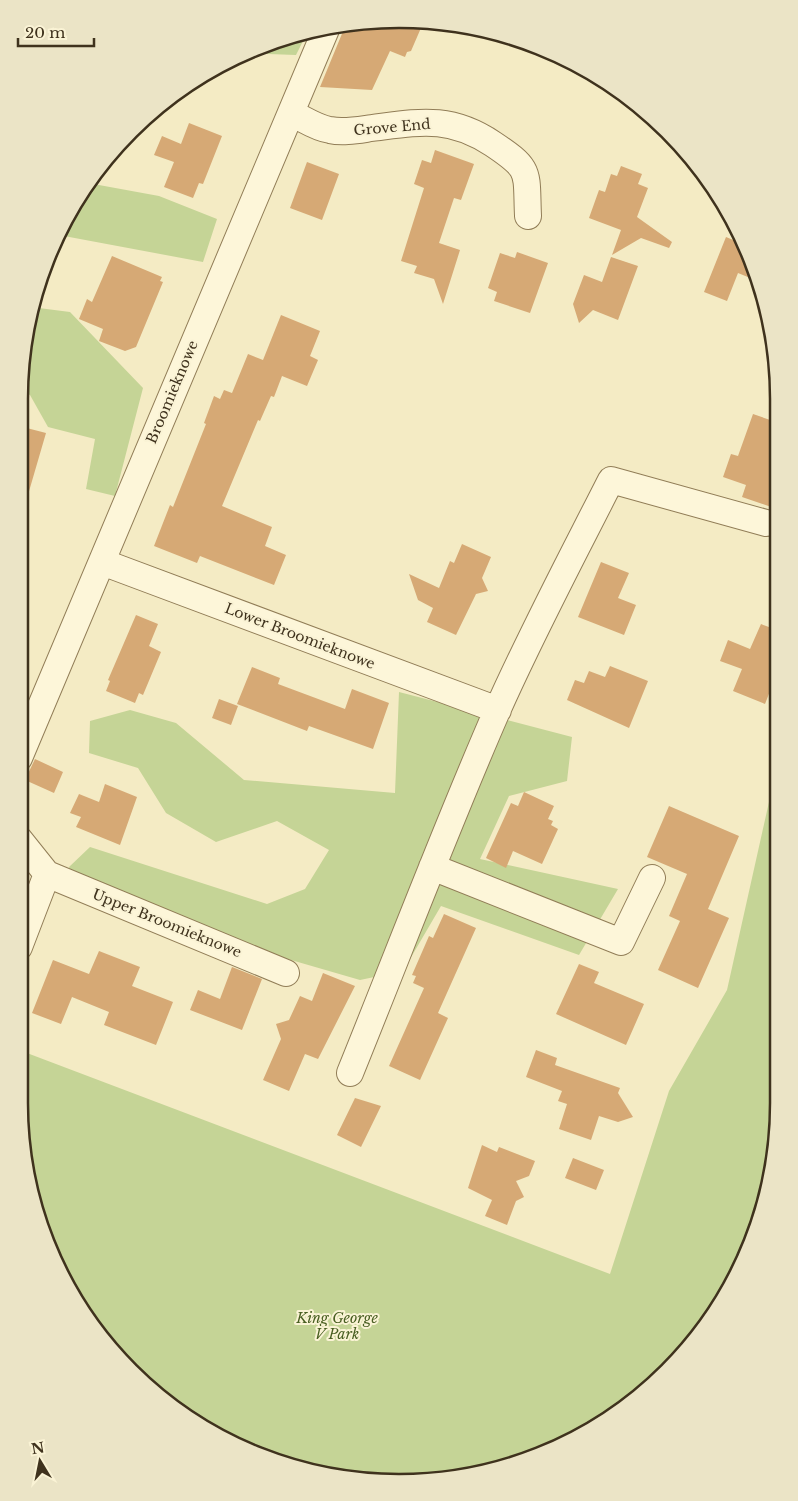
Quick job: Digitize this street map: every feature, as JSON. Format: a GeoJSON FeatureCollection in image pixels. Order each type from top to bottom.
{"type":"FeatureCollection","features":[{"type":"Feature","properties":{"kind":"street","name":"Broomieknowe"},"geometry":{"type":"LineString","coordinates":[[28,730],[102,562],[323,36]]}},
{"type":"Feature","properties":{"kind":"street","name":"Grove End"},"geometry":{"type":"LineString","coordinates":[[291,113],[318,126],[344,132],[418,123],[450,123],[488,141],[515,159],[526,172],[528,216]]}},
{"type":"Feature","properties":{"kind":"street"},"geometry":{"type":"LineString","coordinates":[[350,1073],[432,867],[498,710],[539,622],[611,480],[766,523]]}},
{"type":"Feature","properties":{"kind":"street","name":"Lower Broomieknowe"},"geometry":{"type":"LineString","coordinates":[[102,562],[498,710]]}},
{"type":"Feature","properties":{"kind":"street","name":"Upper Broomieknowe"},"geometry":{"type":"LineString","coordinates":[[28,851],[47,874],[286,973]]}},
{"type":"Feature","properties":{"kind":"street"},"geometry":{"type":"LineString","coordinates":[[432,867],[621,942],[652,878]]}},
{"type":"Feature","properties":{"kind":"street"},"geometry":{"type":"LineString","coordinates":[[28,924],[47,874]]}},
{"type":"Feature","properties":{"kind":"green space"},"geometry":{"type":"Polygon","coordinates":[[[304,40],[296,55],[263,54],[304,40]]]}},
{"type":"Feature","properties":{"kind":"green space"},"geometry":{"type":"Polygon","coordinates":[[[96,184],[159,196],[217,219],[203,262],[65,236],[77,213],[96,184]]]}},
{"type":"Feature","properties":{"kind":"green space"},"geometry":{"type":"Polygon","coordinates":[[[39,308],[70,312],[143,388],[115,496],[86,489],[95,439],[48,427],[28,394],[28,375],[39,308]]]}},
{"type":"Feature","properties":{"kind":"green space"},"geometry":{"type":"Polygon","coordinates":[[[399,692],[572,737],[567,781],[509,796],[480,859],[618,889],[579,955],[441,906],[403,971],[360,980],[78,898],[69,867],[90,847],[267,904],[305,889],[329,850],[277,821],[216,842],[166,813],[138,768],[89,753],[90,721],[130,710],[176,723],[244,780],[395,793],[399,692]]]}},
{"type":"Feature","properties":{"kind":"green space","name":"King George V Park"},"geometry":{"type":"Polygon","coordinates":[[[770,797],[770,1126],[763,1174],[751,1221],[721,1288],[694,1328],[662,1365],[625,1397],[585,1424],[518,1454],[495,1461],[447,1470],[399,1474],[375,1473],[303,1461],[280,1454],[235,1435],[213,1424],[173,1397],[136,1365],[120,1347],[104,1328],[77,1288],[47,1221],[35,1174],[28,1126],[28,1053],[610,1274],[669,1091],[727,990],[770,797]]]}},
{"type":"Feature","properties":{"kind":"building"},"geometry":{"type":"Polygon","coordinates":[[[375,28],[421,28],[411,51],[407,52],[405,57],[390,51],[372,90],[320,87],[343,32],[375,28]]]}},
{"type":"Feature","properties":{"kind":"building"},"geometry":{"type":"Polygon","coordinates":[[[189,123],[222,136],[203,184],[199,183],[193,198],[164,187],[174,162],[154,155],[162,136],[181,144],[189,123]]]}},
{"type":"Feature","properties":{"kind":"building"},"geometry":{"type":"Polygon","coordinates":[[[435,150],[474,164],[461,200],[454,198],[439,243],[460,250],[443,304],[434,279],[414,273],[417,266],[401,261],[424,188],[414,184],[422,160],[431,163],[435,150]]]}},
{"type":"Feature","properties":{"kind":"building"},"geometry":{"type":"Polygon","coordinates":[[[307,162],[339,174],[322,220],[290,208],[307,162]]]}},
{"type":"Feature","properties":{"kind":"building"},"geometry":{"type":"Polygon","coordinates":[[[621,166],[642,174],[638,184],[648,188],[637,217],[672,242],[669,248],[641,238],[612,255],[621,230],[589,218],[599,190],[605,192],[611,174],[617,176],[621,166]]]}},
{"type":"Feature","properties":{"kind":"building"},"geometry":{"type":"Polygon","coordinates":[[[726,237],[734,240],[750,278],[738,273],[727,301],[704,292],[726,237]]]}},
{"type":"Feature","properties":{"kind":"building"},"geometry":{"type":"Polygon","coordinates":[[[517,252],[548,263],[530,313],[494,301],[497,292],[488,288],[500,253],[515,258],[517,252]]]}},
{"type":"Feature","properties":{"kind":"building"},"geometry":{"type":"Polygon","coordinates":[[[112,256],[162,277],[160,281],[163,282],[136,347],[125,351],[99,341],[103,329],[79,319],[87,299],[92,302],[112,256]]]}},
{"type":"Feature","properties":{"kind":"building"},"geometry":{"type":"Polygon","coordinates":[[[611,257],[638,266],[618,320],[593,310],[579,323],[573,304],[584,275],[602,282],[611,257]]]}},
{"type":"Feature","properties":{"kind":"building"},"geometry":{"type":"Polygon","coordinates":[[[281,315],[320,331],[310,356],[318,360],[307,386],[282,376],[274,397],[271,396],[260,421],[258,420],[222,506],[272,527],[265,546],[286,555],[274,585],[200,556],[197,563],[154,546],[170,505],[173,507],[206,424],[204,423],[214,396],[220,399],[224,390],[232,393],[248,354],[263,360],[281,315]]]}},
{"type":"Feature","properties":{"kind":"building"},"geometry":{"type":"Polygon","coordinates":[[[753,414],[770,420],[770,507],[742,497],[746,485],[723,477],[731,454],[738,456],[753,414]]]}},
{"type":"Feature","properties":{"kind":"building"},"geometry":{"type":"Polygon","coordinates":[[[28,428],[46,433],[28,495],[28,428]]]}},
{"type":"Feature","properties":{"kind":"building"},"geometry":{"type":"Polygon","coordinates":[[[462,544],[491,557],[482,578],[488,591],[476,594],[456,635],[427,622],[433,608],[418,600],[409,574],[439,588],[450,561],[454,563],[462,544]]]}},
{"type":"Feature","properties":{"kind":"building"},"geometry":{"type":"Polygon","coordinates":[[[601,562],[629,573],[618,598],[636,605],[624,635],[578,617],[601,562]]]}},
{"type":"Feature","properties":{"kind":"building"},"geometry":{"type":"Polygon","coordinates":[[[136,615],[158,624],[149,646],[161,652],[143,695],[139,693],[135,703],[106,691],[110,681],[108,680],[136,615]]]}},
{"type":"Feature","properties":{"kind":"building"},"geometry":{"type":"Polygon","coordinates":[[[761,624],[770,627],[770,691],[765,704],[733,691],[742,669],[720,661],[728,640],[750,649],[761,624]]]}},
{"type":"Feature","properties":{"kind":"building"},"geometry":{"type":"Polygon","coordinates":[[[610,666],[648,681],[629,728],[567,700],[575,680],[584,683],[589,671],[605,677],[610,666]]]}},
{"type":"Feature","properties":{"kind":"building"},"geometry":{"type":"Polygon","coordinates":[[[252,667],[280,678],[278,684],[345,709],[352,689],[389,703],[373,749],[309,726],[307,731],[237,704],[252,667]]]}},
{"type":"Feature","properties":{"kind":"building"},"geometry":{"type":"Polygon","coordinates":[[[219,699],[238,706],[231,725],[212,718],[219,699]]]}},
{"type":"Feature","properties":{"kind":"building"},"geometry":{"type":"Polygon","coordinates":[[[35,759],[63,772],[54,793],[28,781],[28,774],[35,759]]]}},
{"type":"Feature","properties":{"kind":"building"},"geometry":{"type":"Polygon","coordinates":[[[105,784],[137,797],[120,845],[76,827],[81,817],[70,813],[79,794],[99,802],[105,784]]]}},
{"type":"Feature","properties":{"kind":"building"},"geometry":{"type":"Polygon","coordinates":[[[524,792],[554,806],[548,819],[553,821],[551,825],[558,829],[542,864],[513,851],[506,868],[486,858],[511,803],[518,806],[524,792]]]}},
{"type":"Feature","properties":{"kind":"building"},"geometry":{"type":"Polygon","coordinates":[[[669,806],[739,836],[708,909],[729,918],[698,988],[658,970],[680,921],[669,916],[687,874],[647,857],[669,806]]]}},
{"type":"Feature","properties":{"kind":"building"},"geometry":{"type":"Polygon","coordinates":[[[444,914],[476,928],[438,1013],[448,1018],[420,1080],[389,1066],[424,988],[413,983],[416,976],[412,975],[429,936],[433,938],[444,914]]]}},
{"type":"Feature","properties":{"kind":"building"},"geometry":{"type":"Polygon","coordinates":[[[99,951],[140,967],[132,986],[173,1002],[156,1045],[104,1025],[109,1012],[72,997],[61,1024],[32,1013],[53,960],[89,974],[99,951]]]}},
{"type":"Feature","properties":{"kind":"building"},"geometry":{"type":"Polygon","coordinates":[[[579,964],[599,972],[594,983],[644,1004],[626,1045],[556,1014],[579,964]]]}},
{"type":"Feature","properties":{"kind":"building"},"geometry":{"type":"Polygon","coordinates":[[[232,967],[262,979],[242,1030],[190,1010],[198,990],[220,999],[232,967]]]}},
{"type":"Feature","properties":{"kind":"building"},"geometry":{"type":"Polygon","coordinates":[[[323,973],[355,986],[318,1059],[305,1054],[289,1091],[263,1080],[281,1039],[276,1024],[289,1020],[300,996],[312,1001],[323,973]]]}},
{"type":"Feature","properties":{"kind":"building"},"geometry":{"type":"Polygon","coordinates":[[[536,1050],[557,1058],[555,1065],[620,1088],[618,1093],[633,1117],[618,1122],[599,1116],[591,1140],[559,1129],[567,1104],[558,1101],[562,1091],[526,1077],[536,1050]]]}},
{"type":"Feature","properties":{"kind":"building"},"geometry":{"type":"Polygon","coordinates":[[[355,1098],[381,1106],[361,1147],[337,1135],[355,1098]]]}},
{"type":"Feature","properties":{"kind":"building"},"geometry":{"type":"Polygon","coordinates":[[[482,1145],[497,1152],[499,1147],[535,1161],[529,1176],[516,1181],[524,1197],[516,1201],[507,1225],[485,1216],[492,1200],[468,1188],[482,1145]]]}},
{"type":"Feature","properties":{"kind":"building"},"geometry":{"type":"Polygon","coordinates":[[[573,1158],[604,1170],[596,1190],[565,1178],[573,1158]]]}}]}
